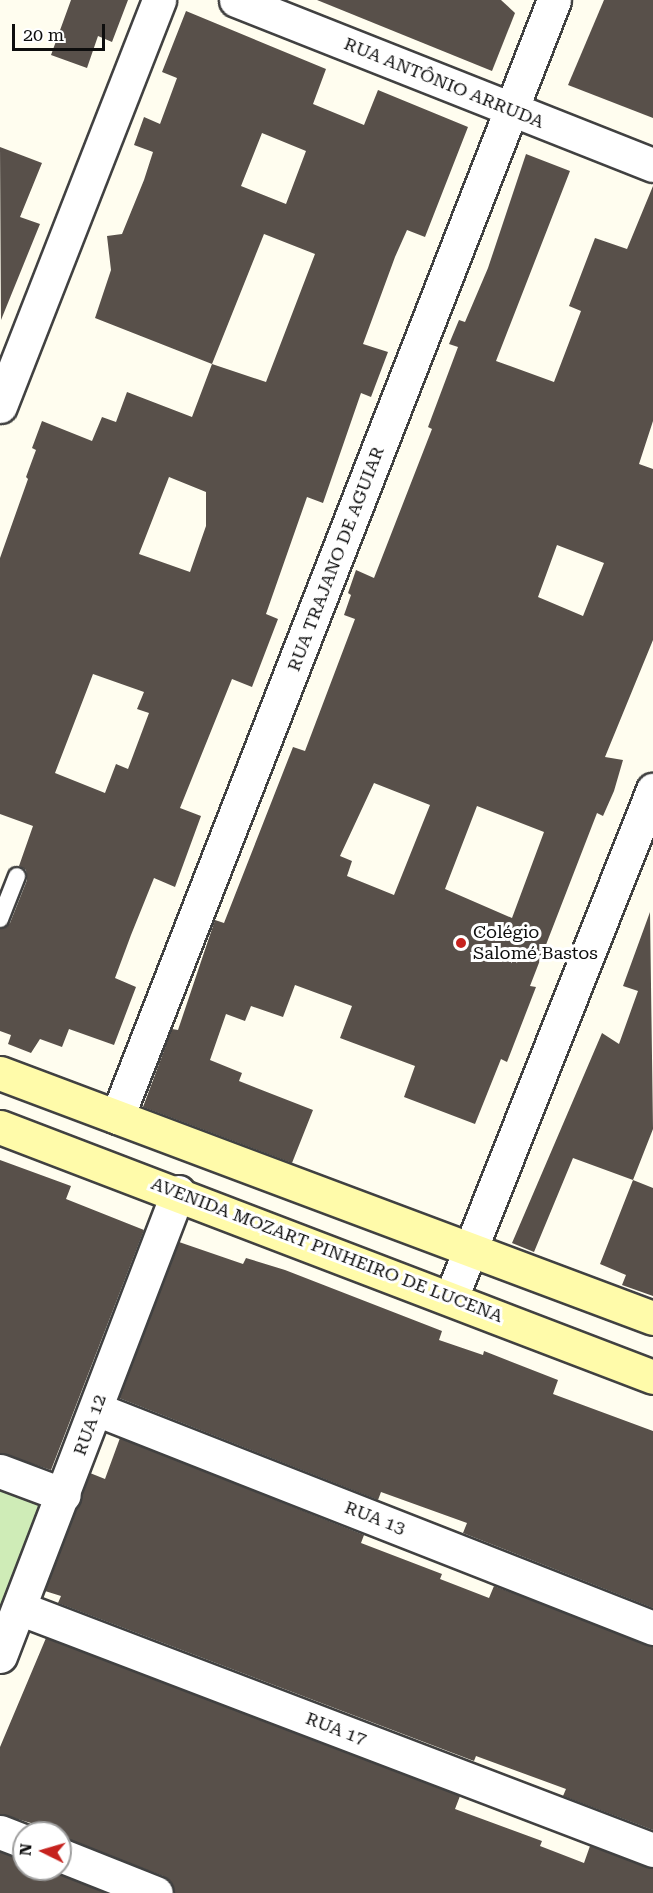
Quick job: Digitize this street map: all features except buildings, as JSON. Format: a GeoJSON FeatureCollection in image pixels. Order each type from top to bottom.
{"type":"FeatureCollection","features":[{"type":"Feature","properties":{"kind":"main road"},"geometry":{"type":"LineString","coordinates":[[0,1073],[653,1318]]}},
{"type":"Feature","properties":{"kind":"main road","name":"AVENIDA MOZART PINHEIRO DE LUCENA"},"geometry":{"type":"LineString","coordinates":[[0,1127],[178,1192],[653,1377]]}},
{"type":"Feature","properties":{"kind":"street"},"geometry":{"type":"LineString","coordinates":[[0,406],[159,0]]}},
{"type":"Feature","properties":{"kind":"street","name":"RUA ANTÔNIO ARRUDA"},"geometry":{"type":"LineString","coordinates":[[236,0],[653,165]]}},
{"type":"Feature","properties":{"kind":"street","name":"RUA TRAJANO DE AGUIAR"},"geometry":{"type":"LineString","coordinates":[[117,1117],[554,0]]}},
{"type":"Feature","properties":{"kind":"street"},"geometry":{"type":"LineString","coordinates":[[451,1298],[653,790]]}},
{"type":"Feature","properties":{"kind":"street","name":"RUA 12"},"geometry":{"type":"LineString","coordinates":[[0,1656],[64,1495],[178,1192]]}},
{"type":"Feature","properties":{"kind":"street","name":"RUA 13"},"geometry":{"type":"LineString","coordinates":[[96,1409],[653,1628]]}},
{"type":"Feature","properties":{"kind":"street"},"geometry":{"type":"LineString","coordinates":[[0,1471],[64,1495]]}},
{"type":"Feature","properties":{"kind":"street","name":"RUA 17"},"geometry":{"type":"LineString","coordinates":[[19,1608],[653,1850]]}},
{"type":"Feature","properties":{"kind":"street"},"geometry":{"type":"LineString","coordinates":[[72,1860],[156,1893]]}},
{"type":"Feature","properties":{"kind":"lane"},"geometry":{"type":"LineString","coordinates":[[0,919],[17,876]]}},
{"type":"Feature","properties":{"kind":"green space"},"geometry":{"type":"Polygon","coordinates":[[[0,1486],[46,1505],[0,1620],[0,1486]]]}},
{"type":"Feature","properties":{"kind":"place","name":"Colégio Salomé Bastos"},"geometry":{"type":"Point","coordinates":[461,943]}}]}
